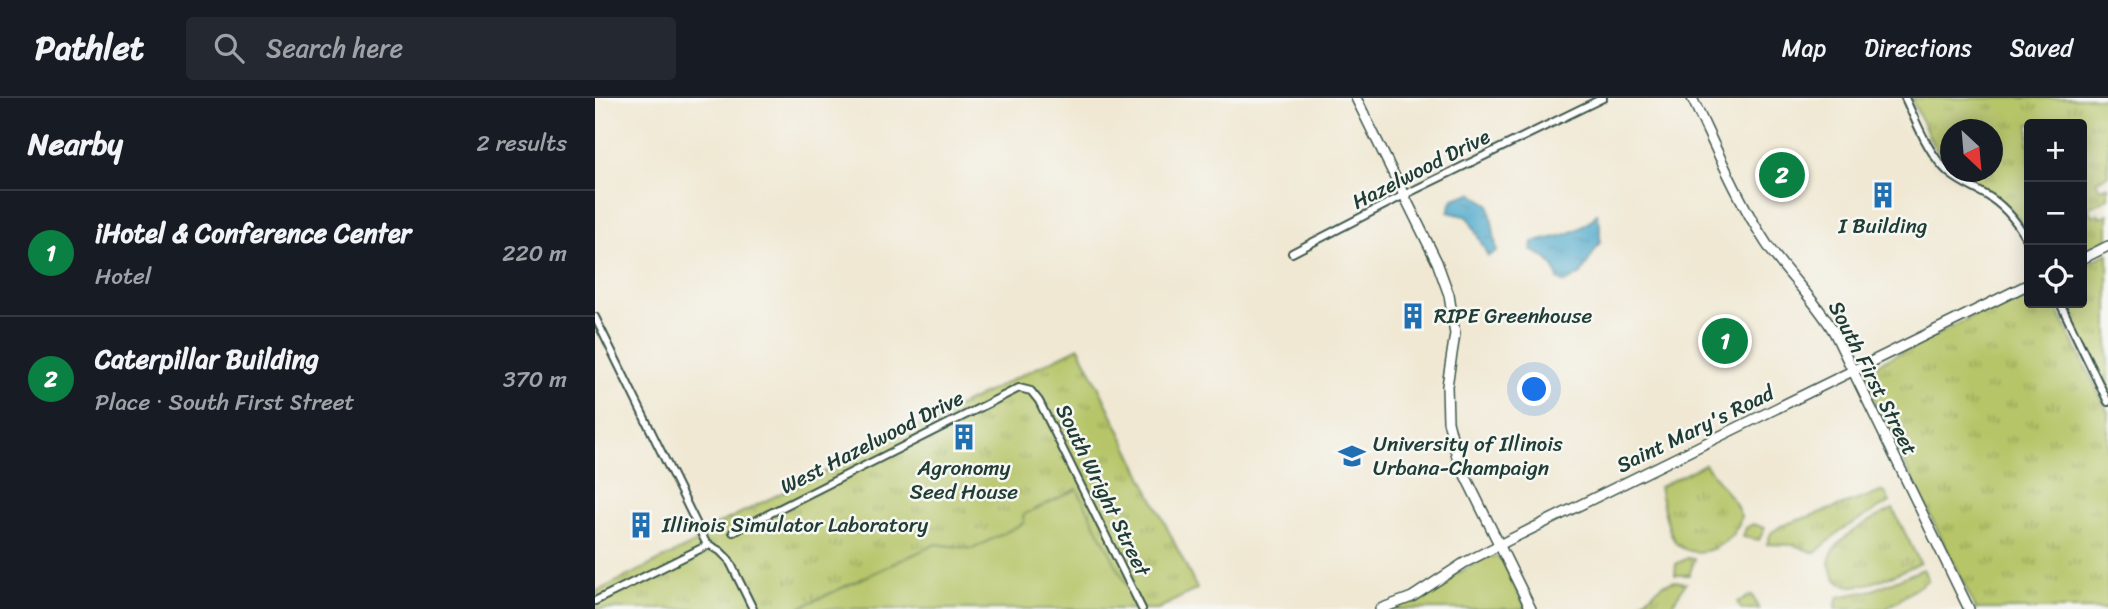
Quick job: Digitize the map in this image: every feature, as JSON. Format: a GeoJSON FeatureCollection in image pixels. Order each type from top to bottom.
{"type":"FeatureCollection","features":[{"type":"Feature","properties":{"kind":"street"},"geometry":{"type":"LineString","coordinates":[[1356,98],[1437,262],[1448,295],[1455,334],[1447,386],[1448,421],[1453,445],[1458,461],[1531,609]]}},
{"type":"Feature","properties":{"kind":"street","name":"Hazelwood Drive"},"geometry":{"type":"LineString","coordinates":[[1293,253],[1404,195],[1603,98]]}},
{"type":"Feature","properties":{"kind":"street","name":"South First Street"},"geometry":{"type":"LineString","coordinates":[[1692,98],[1758,230],[1830,324],[1969,609]]}},
{"type":"Feature","properties":{"kind":"street"},"geometry":{"type":"LineString","coordinates":[[1905,98],[1928,146],[1942,166],[2004,208],[2024,235]]}},
{"type":"Feature","properties":{"kind":"street"},"geometry":{"type":"LineString","coordinates":[[2087,256],[2108,246]]}},
{"type":"Feature","properties":{"kind":"street","name":"Saint Mary's Road"},"geometry":{"type":"LineString","coordinates":[[1380,609],[1412,597],[1464,563],[1499,545],[2024,286]]}},
{"type":"Feature","properties":{"kind":"street"},"geometry":{"type":"LineString","coordinates":[[2062,308],[2108,402]]}},
{"type":"Feature","properties":{"kind":"street"},"geometry":{"type":"LineString","coordinates":[[595,317],[708,545],[729,560],[753,609]]}},
{"type":"Feature","properties":{"kind":"street","name":"West Hazelwood Drive"},"geometry":{"type":"LineString","coordinates":[[733,532],[956,418],[1020,388],[1028,389]]}},
{"type":"Feature","properties":{"kind":"street","name":"South Wright Street"},"geometry":{"type":"LineString","coordinates":[[1028,389],[1036,395],[1048,417],[1142,609]]}},
{"type":"Feature","properties":{"kind":"street"},"geometry":{"type":"LineString","coordinates":[[595,601],[708,545]]}},
{"type":"Feature","properties":{"kind":"green space"},"geometry":{"type":"Polygon","coordinates":[[[1911,98],[2105,98],[2108,105],[2108,175],[2096,181],[2100,189],[2108,186],[2108,198],[2088,208],[2092,216],[2098,214],[2100,218],[2108,214],[2108,239],[2087,250],[2087,119],[2024,119],[2024,226],[2005,204],[1971,182],[2003,182],[2003,119],[1940,119],[1940,154],[1911,98]]]}},
{"type":"Feature","properties":{"kind":"green space"},"geometry":{"type":"Polygon","coordinates":[[[2108,253],[2108,392],[2066,308],[2087,308],[2087,264],[2108,253]]]}},
{"type":"Feature","properties":{"kind":"green space"},"geometry":{"type":"Polygon","coordinates":[[[2024,291],[2024,308],[2056,308],[2108,412],[2108,609],[1976,609],[1864,380],[1864,373],[1873,366],[2024,291]]]}},
{"type":"Feature","properties":{"kind":"green space"},"geometry":{"type":"Polygon","coordinates":[[[1079,347],[1197,589],[1158,609],[1139,609],[1024,523],[973,549],[936,544],[797,609],[595,609],[595,592],[697,542],[710,528],[1079,347]]]}},
{"type":"Feature","properties":{"kind":"green space"},"geometry":{"type":"Polygon","coordinates":[[[1705,464],[1735,503],[1741,516],[1738,525],[1725,542],[1706,551],[1696,552],[1686,550],[1674,540],[1659,487],[1705,464]]]}},
{"type":"Feature","properties":{"kind":"green space"},"geometry":{"type":"Polygon","coordinates":[[[1077,489],[1139,609],[797,609],[936,544],[973,549],[1024,523],[1023,515],[1077,489]]]}},
{"type":"Feature","properties":{"kind":"green space"},"geometry":{"type":"Polygon","coordinates":[[[1884,491],[1890,502],[1841,530],[1815,553],[1794,545],[1767,544],[1771,533],[1781,526],[1884,491]]]}},
{"type":"Feature","properties":{"kind":"green space"},"geometry":{"type":"Polygon","coordinates":[[[1893,509],[1920,563],[1869,584],[1848,586],[1840,583],[1829,564],[1837,546],[1854,530],[1893,509]]]}},
{"type":"Feature","properties":{"kind":"green space"},"geometry":{"type":"Polygon","coordinates":[[[1753,524],[1765,528],[1759,540],[1743,537],[1746,528],[1753,524]]]}},
{"type":"Feature","properties":{"kind":"green space"},"geometry":{"type":"Polygon","coordinates":[[[1489,556],[1497,557],[1503,562],[1526,609],[1391,609],[1489,556]]]}},
{"type":"Feature","properties":{"kind":"green space"},"geometry":{"type":"Polygon","coordinates":[[[1688,558],[1695,559],[1689,575],[1675,575],[1676,564],[1688,558]]]}},
{"type":"Feature","properties":{"kind":"green space"},"geometry":{"type":"Polygon","coordinates":[[[1923,569],[1928,580],[1886,609],[1835,609],[1838,597],[1873,590],[1923,569]]]}},
{"type":"Feature","properties":{"kind":"green space"},"geometry":{"type":"Polygon","coordinates":[[[1675,581],[1686,583],[1669,609],[1633,609],[1664,584],[1675,581]]]}},
{"type":"Feature","properties":{"kind":"green space"},"geometry":{"type":"Polygon","coordinates":[[[1752,595],[1759,609],[1741,609],[1737,602],[1752,595]]]}},
{"type":"Feature","properties":{"kind":"water"},"geometry":{"type":"Polygon","coordinates":[[[1471,193],[1489,204],[1497,251],[1488,256],[1468,217],[1448,212],[1453,199],[1471,193]]]}},
{"type":"Feature","properties":{"kind":"water"},"geometry":{"type":"Polygon","coordinates":[[[1597,214],[1600,242],[1581,274],[1565,283],[1558,279],[1549,261],[1531,250],[1533,242],[1576,230],[1597,214]]]}},
{"type":"Feature","properties":{"kind":"place","name":"Caterpillar Building"},"geometry":{"type":"Point","coordinates":[1782,175]}},
{"type":"Feature","properties":{"kind":"place","name":"I Building"},"geometry":{"type":"Point","coordinates":[1883,195]}},
{"type":"Feature","properties":{"kind":"place","name":"RIPE Greenhouse"},"geometry":{"type":"Point","coordinates":[1413,316]}},
{"type":"Feature","properties":{"kind":"place","name":"iHotel & Conference Center"},"geometry":{"type":"Point","coordinates":[1725,341]}},
{"type":"Feature","properties":{"kind":"place","name":"Agronomy Seed House"},"geometry":{"type":"Point","coordinates":[964,437]}},
{"type":"Feature","properties":{"kind":"place","name":"University of Illinois Urbana-Champaign"},"geometry":{"type":"Point","coordinates":[1352,456]}},
{"type":"Feature","properties":{"kind":"place","name":"Illinois Simulator Laboratory"},"geometry":{"type":"Point","coordinates":[641,525]}}]}
